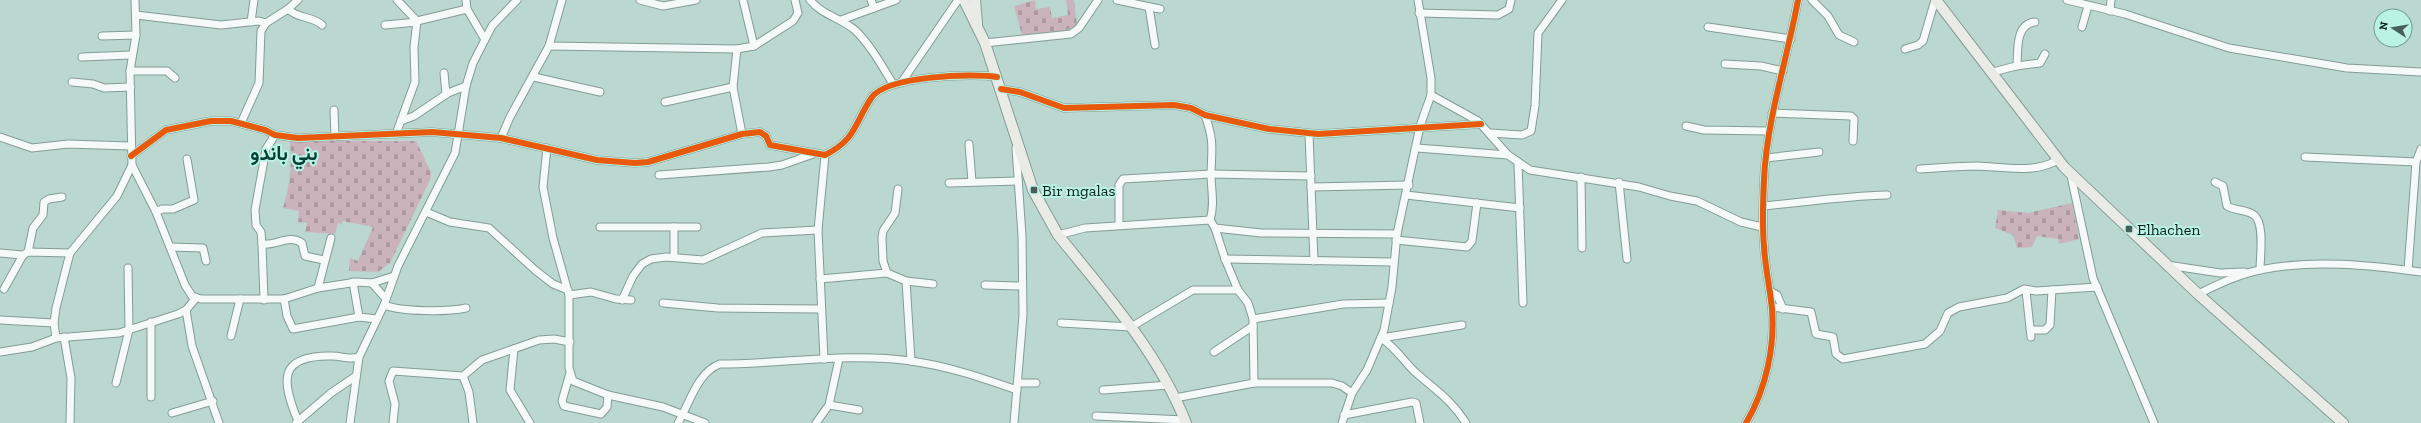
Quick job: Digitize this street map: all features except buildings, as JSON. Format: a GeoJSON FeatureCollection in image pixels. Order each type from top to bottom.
{"type":"FeatureCollection","features":[{"type":"Feature","properties":{"kind":"main road"},"geometry":{"type":"LineString","coordinates":[[964,0],[985,43],[1002,89],[1016,139],[1033,190],[1058,235],[1131,327],[1169,385],[1185,421]]}},
{"type":"Feature","properties":{"kind":"main road"},"geometry":{"type":"LineString","coordinates":[[975,0],[977,27]]}},
{"type":"Feature","properties":{"kind":"main road"},"geometry":{"type":"LineString","coordinates":[[1936,0],[1993,72],[2070,174],[2198,294],[2343,423]]}},
{"type":"Feature","properties":{"kind":"street"},"geometry":{"type":"LineString","coordinates":[[134,0],[136,35],[131,55],[130,71],[130,146],[132,165],[156,212],[189,292],[196,298],[264,300],[284,299],[318,288],[353,282],[372,283],[394,276]]}},
{"type":"Feature","properties":{"kind":"street"},"geometry":{"type":"LineString","coordinates":[[251,22],[254,0]]}},
{"type":"Feature","properties":{"kind":"street"},"geometry":{"type":"LineString","coordinates":[[397,0],[417,21]]}},
{"type":"Feature","properties":{"kind":"street"},"geometry":{"type":"LineString","coordinates":[[466,0],[467,9],[484,38]]}},
{"type":"Feature","properties":{"kind":"street"},"geometry":{"type":"LineString","coordinates":[[350,423],[359,357],[385,302],[394,276],[452,161],[460,134],[466,86],[484,38],[500,16],[517,0]]}},
{"type":"Feature","properties":{"kind":"street"},"geometry":{"type":"LineString","coordinates":[[501,138],[510,117],[534,77],[549,46],[562,0]]}},
{"type":"Feature","properties":{"kind":"street"},"geometry":{"type":"LineString","coordinates":[[640,0],[663,6],[676,2],[696,0]]}},
{"type":"Feature","properties":{"kind":"street"},"geometry":{"type":"LineString","coordinates":[[743,0],[754,46]]}},
{"type":"Feature","properties":{"kind":"street"},"geometry":{"type":"LineString","coordinates":[[549,46],[737,49],[754,46],[796,18],[798,13],[795,0]]}},
{"type":"Feature","properties":{"kind":"street"},"geometry":{"type":"LineString","coordinates":[[810,0],[824,13],[841,20],[855,30],[867,43],[897,83]]}},
{"type":"Feature","properties":{"kind":"street"},"geometry":{"type":"LineString","coordinates":[[871,0],[874,8]]}},
{"type":"Feature","properties":{"kind":"street"},"geometry":{"type":"LineString","coordinates":[[841,20],[896,0]]}},
{"type":"Feature","properties":{"kind":"street"},"geometry":{"type":"LineString","coordinates":[[897,83],[958,0]]}},
{"type":"Feature","properties":{"kind":"street"},"geometry":{"type":"LineString","coordinates":[[985,43],[1070,34],[1079,28],[1098,0]]}},
{"type":"Feature","properties":{"kind":"street"},"geometry":{"type":"LineString","coordinates":[[1117,0],[1160,8]]}},
{"type":"Feature","properties":{"kind":"street"},"geometry":{"type":"LineString","coordinates":[[1342,423],[1352,393],[1367,370],[1381,338],[1389,303],[1396,237],[1417,148],[1420,126],[1431,95],[1431,78],[1418,0]]}},
{"type":"Feature","properties":{"kind":"street"},"geometry":{"type":"LineString","coordinates":[[1420,13],[1498,15],[1509,9],[1511,0]]}},
{"type":"Feature","properties":{"kind":"street"},"geometry":{"type":"LineString","coordinates":[[1490,133],[1522,135],[1531,131],[1535,106],[1538,33],[1562,0]]}},
{"type":"Feature","properties":{"kind":"street"},"geometry":{"type":"LineString","coordinates":[[1746,423],[1755,406],[1768,363],[1773,334],[1772,307],[1762,227],[1768,131],[1791,39],[1798,0]]}},
{"type":"Feature","properties":{"kind":"street"},"geometry":{"type":"LineString","coordinates":[[1812,0],[1828,16],[1839,35],[1854,42]]}},
{"type":"Feature","properties":{"kind":"street"},"geometry":{"type":"LineString","coordinates":[[1906,49],[1918,45],[1924,41],[1936,0]]}},
{"type":"Feature","properties":{"kind":"street"},"geometry":{"type":"LineString","coordinates":[[2067,0],[2110,11],[2237,49],[2347,68],[2421,72]]}},
{"type":"Feature","properties":{"kind":"street"},"geometry":{"type":"LineString","coordinates":[[2110,11],[2111,0]]}},
{"type":"Feature","properties":{"kind":"street"},"geometry":{"type":"LineString","coordinates":[[241,123],[259,83],[260,38],[266,23],[288,9],[296,1]]}},
{"type":"Feature","properties":{"kind":"street"},"geometry":{"type":"LineString","coordinates":[[2082,27],[2088,6]]}},
{"type":"Feature","properties":{"kind":"street"},"geometry":{"type":"LineString","coordinates":[[1149,7],[1155,45]]}},
{"type":"Feature","properties":{"kind":"street"},"geometry":{"type":"LineString","coordinates":[[288,9],[297,15],[316,20],[322,25]]}},
{"type":"Feature","properties":{"kind":"street"},"geometry":{"type":"LineString","coordinates":[[385,24],[417,21],[467,9]]}},
{"type":"Feature","properties":{"kind":"street"},"geometry":{"type":"LineString","coordinates":[[136,15],[221,25],[251,22],[266,23]]}},
{"type":"Feature","properties":{"kind":"street"},"geometry":{"type":"LineString","coordinates":[[396,134],[416,74],[414,47],[417,21]]}},
{"type":"Feature","properties":{"kind":"street"},"geometry":{"type":"LineString","coordinates":[[2017,66],[2021,30],[2027,24],[2035,22]]}},
{"type":"Feature","properties":{"kind":"street"},"geometry":{"type":"LineString","coordinates":[[1708,28],[1791,39]]}},
{"type":"Feature","properties":{"kind":"street"},"geometry":{"type":"LineString","coordinates":[[102,36],[136,35]]}},
{"type":"Feature","properties":{"kind":"street"},"geometry":{"type":"LineString","coordinates":[[737,49],[733,86],[742,134]]}},
{"type":"Feature","properties":{"kind":"street"},"geometry":{"type":"LineString","coordinates":[[1993,72],[2017,66],[2040,64],[2045,54]]}},
{"type":"Feature","properties":{"kind":"street"},"geometry":{"type":"LineString","coordinates":[[82,57],[131,55]]}},
{"type":"Feature","properties":{"kind":"street"},"geometry":{"type":"LineString","coordinates":[[1725,64],[1761,66],[1783,71]]}},
{"type":"Feature","properties":{"kind":"street"},"geometry":{"type":"LineString","coordinates":[[130,71],[167,71],[175,78]]}},
{"type":"Feature","properties":{"kind":"street"},"geometry":{"type":"LineString","coordinates":[[444,73],[446,94]]}},
{"type":"Feature","properties":{"kind":"street"},"geometry":{"type":"LineString","coordinates":[[659,175],[769,167],[822,154],[848,141],[873,95],[897,83],[965,75],[997,78]]}},
{"type":"Feature","properties":{"kind":"street"},"geometry":{"type":"LineString","coordinates":[[534,77],[600,92]]}},
{"type":"Feature","properties":{"kind":"street"},"geometry":{"type":"LineString","coordinates":[[72,82],[93,84],[104,88],[131,87]]}},
{"type":"Feature","properties":{"kind":"street"},"geometry":{"type":"LineString","coordinates":[[401,121],[414,116],[446,94],[466,86]]}},
{"type":"Feature","properties":{"kind":"street"},"geometry":{"type":"LineString","coordinates":[[665,102],[733,86]]}},
{"type":"Feature","properties":{"kind":"street"},"geometry":{"type":"LineString","coordinates":[[1002,89],[1020,92],[1064,108],[1174,105],[1191,108],[1205,115],[1269,128],[1309,134],[1360,132],[1420,126],[1481,124]]}},
{"type":"Feature","properties":{"kind":"street"},"geometry":{"type":"LineString","coordinates":[[1431,95],[1481,124],[1508,155],[1518,163],[1536,171],[1619,182],[1670,196],[1698,201],[1741,222],[1762,227]]}},
{"type":"Feature","properties":{"kind":"street"},"geometry":{"type":"LineString","coordinates":[[334,110],[336,137]]}},
{"type":"Feature","properties":{"kind":"street"},"geometry":{"type":"LineString","coordinates":[[1772,113],[1851,116],[1854,119],[1853,141]]}},
{"type":"Feature","properties":{"kind":"street"},"geometry":{"type":"LineString","coordinates":[[1205,115],[1211,135],[1213,150],[1211,174],[1212,206],[1210,220],[1215,228],[1225,259],[1238,290],[1248,303],[1253,322],[1254,383]]}},
{"type":"Feature","properties":{"kind":"street"},"geometry":{"type":"LineString","coordinates":[[131,156],[166,130],[212,120],[241,123],[265,130],[275,136],[298,138],[396,134],[460,134],[501,138],[597,160],[648,162],[742,134],[760,132],[766,136],[770,145],[822,154]]}},
{"type":"Feature","properties":{"kind":"street"},"geometry":{"type":"LineString","coordinates":[[1686,126],[1704,130],[1768,131]]}},
{"type":"Feature","properties":{"kind":"street"},"geometry":{"type":"LineString","coordinates":[[1309,134],[1314,261]]}},
{"type":"Feature","properties":{"kind":"street"},"geometry":{"type":"LineString","coordinates":[[264,300],[261,232],[256,225],[255,213],[266,149],[275,136]]}},
{"type":"Feature","properties":{"kind":"street"},"geometry":{"type":"LineString","coordinates":[[0,137],[32,148],[68,144],[130,146]]}},
{"type":"Feature","properties":{"kind":"street"},"geometry":{"type":"LineString","coordinates":[[1014,423],[1022,335],[1022,286],[1016,139]]}},
{"type":"Feature","properties":{"kind":"street"},"geometry":{"type":"LineString","coordinates":[[969,144],[972,182]]}},
{"type":"Feature","properties":{"kind":"street"},"geometry":{"type":"LineString","coordinates":[[547,148],[543,186],[553,238],[568,293],[570,372],[562,401],[564,406],[601,414],[607,407],[608,395]]}},
{"type":"Feature","properties":{"kind":"street"},"geometry":{"type":"LineString","coordinates":[[1417,148],[1508,155]]}},
{"type":"Feature","properties":{"kind":"street"},"geometry":{"type":"LineString","coordinates":[[2408,270],[2416,162],[2421,149]]}},
{"type":"Feature","properties":{"kind":"street"},"geometry":{"type":"LineString","coordinates":[[1766,158],[1819,152]]}},
{"type":"Feature","properties":{"kind":"street"},"geometry":{"type":"LineString","coordinates":[[822,154],[818,230],[824,359]]}},
{"type":"Feature","properties":{"kind":"street"},"geometry":{"type":"LineString","coordinates":[[1920,169],[1979,166],[2033,168],[2051,164],[2054,162],[2056,157]]}},
{"type":"Feature","properties":{"kind":"street"},"geometry":{"type":"LineString","coordinates":[[2305,157],[2416,162]]}},
{"type":"Feature","properties":{"kind":"street"},"geometry":{"type":"LineString","coordinates":[[156,212],[162,209],[173,209],[194,200],[187,160]]}},
{"type":"Feature","properties":{"kind":"street"},"geometry":{"type":"LineString","coordinates":[[1518,163],[1523,304]]}},
{"type":"Feature","properties":{"kind":"street"},"geometry":{"type":"LineString","coordinates":[[56,338],[54,323],[70,253],[117,196],[132,165]]}},
{"type":"Feature","properties":{"kind":"street"},"geometry":{"type":"LineString","coordinates":[[1119,225],[1119,185],[1123,179],[1211,174],[1311,176]]}},
{"type":"Feature","properties":{"kind":"street"},"geometry":{"type":"LineString","coordinates":[[2070,174],[2074,182],[2092,272],[2154,423]]}},
{"type":"Feature","properties":{"kind":"street"},"geometry":{"type":"LineString","coordinates":[[1581,177],[1582,248]]}},
{"type":"Feature","properties":{"kind":"street"},"geometry":{"type":"LineString","coordinates":[[948,183],[1018,181]]}},
{"type":"Feature","properties":{"kind":"street"},"geometry":{"type":"LineString","coordinates":[[1619,182],[1627,258]]}},
{"type":"Feature","properties":{"kind":"street"},"geometry":{"type":"LineString","coordinates":[[2215,182],[2223,186],[2227,206],[2252,214],[2258,219],[2261,238],[2256,271]]}},
{"type":"Feature","properties":{"kind":"street"},"geometry":{"type":"LineString","coordinates":[[1311,187],[1409,185]]}},
{"type":"Feature","properties":{"kind":"street"},"geometry":{"type":"LineString","coordinates":[[887,273],[883,261],[882,238],[883,231],[896,213],[898,190]]}},
{"type":"Feature","properties":{"kind":"street"},"geometry":{"type":"LineString","coordinates":[[1406,195],[1520,208]]}},
{"type":"Feature","properties":{"kind":"street"},"geometry":{"type":"LineString","coordinates":[[1764,206],[1815,202],[1843,196],[1886,195]]}},
{"type":"Feature","properties":{"kind":"street"},"geometry":{"type":"LineString","coordinates":[[4,289],[25,254],[31,234],[43,215],[44,202],[49,199],[62,197]]}},
{"type":"Feature","properties":{"kind":"street"},"geometry":{"type":"LineString","coordinates":[[1215,228],[1261,233],[1314,233],[1396,237],[1467,247],[1470,246],[1473,236],[1477,203]]}},
{"type":"Feature","properties":{"kind":"street"},"geometry":{"type":"LineString","coordinates":[[426,212],[443,221],[489,228],[535,270],[568,293],[591,292],[622,300],[631,300]]}},
{"type":"Feature","properties":{"kind":"street"},"geometry":{"type":"LineString","coordinates":[[1058,235],[1085,228],[1210,220]]}},
{"type":"Feature","properties":{"kind":"street"},"geometry":{"type":"LineString","coordinates":[[600,227],[697,227]]}},
{"type":"Feature","properties":{"kind":"street"},"geometry":{"type":"LineString","coordinates":[[674,227],[674,257]]}},
{"type":"Feature","properties":{"kind":"street"},"geometry":{"type":"LineString","coordinates":[[622,300],[633,276],[642,264],[654,258],[674,257],[703,260],[762,233],[818,230]]}},
{"type":"Feature","properties":{"kind":"street"},"geometry":{"type":"LineString","coordinates":[[262,244],[274,244],[286,238],[294,239],[302,243],[305,256],[324,260]]}},
{"type":"Feature","properties":{"kind":"street"},"geometry":{"type":"LineString","coordinates":[[318,288],[324,260],[331,238]]}},
{"type":"Feature","properties":{"kind":"street"},"geometry":{"type":"LineString","coordinates":[[170,247],[203,248],[206,261]]}},
{"type":"Feature","properties":{"kind":"street"},"geometry":{"type":"LineString","coordinates":[[0,253],[70,253]]}},
{"type":"Feature","properties":{"kind":"street"},"geometry":{"type":"LineString","coordinates":[[1225,259],[1393,262]]}},
{"type":"Feature","properties":{"kind":"street"},"geometry":{"type":"LineString","coordinates":[[2167,265],[2220,273],[2256,271],[2311,264],[2421,272]]}},
{"type":"Feature","properties":{"kind":"street"},"geometry":{"type":"LineString","coordinates":[[116,383],[129,330],[128,268]]}},
{"type":"Feature","properties":{"kind":"street"},"geometry":{"type":"LineString","coordinates":[[2198,294],[2256,271]]}},
{"type":"Feature","properties":{"kind":"street"},"geometry":{"type":"LineString","coordinates":[[820,279],[887,273],[906,281],[933,284]]}},
{"type":"Feature","properties":{"kind":"street"},"geometry":{"type":"LineString","coordinates":[[906,281],[910,361]]}},
{"type":"Feature","properties":{"kind":"street"},"geometry":{"type":"LineString","coordinates":[[353,282],[359,317]]}},
{"type":"Feature","properties":{"kind":"street"},"geometry":{"type":"LineString","coordinates":[[372,283],[385,302],[396,309],[450,311],[466,308]]}},
{"type":"Feature","properties":{"kind":"street"},"geometry":{"type":"LineString","coordinates":[[986,285],[1022,286]]}},
{"type":"Feature","properties":{"kind":"street"},"geometry":{"type":"LineString","coordinates":[[1772,307],[1812,313],[1816,334],[1833,337],[1836,354],[1843,359],[1925,344],[1935,337],[1948,312],[1954,309],[2004,299],[2024,289],[2026,291],[2052,290],[2097,286]]}},
{"type":"Feature","properties":{"kind":"street"},"geometry":{"type":"LineString","coordinates":[[1061,322],[1131,327],[1193,290],[1238,290]]}},
{"type":"Feature","properties":{"kind":"street"},"geometry":{"type":"LineString","coordinates":[[2026,291],[2031,334],[2045,330],[2050,325],[2052,290]]}},
{"type":"Feature","properties":{"kind":"street"},"geometry":{"type":"LineString","coordinates":[[1770,291],[1777,295],[1783,309]]}},
{"type":"Feature","properties":{"kind":"street"},"geometry":{"type":"LineString","coordinates":[[0,352],[32,346],[56,338],[107,335],[129,330],[186,310],[196,298]]}},
{"type":"Feature","properties":{"kind":"street"},"geometry":{"type":"LineString","coordinates":[[231,336],[240,299]]}},
{"type":"Feature","properties":{"kind":"street"},"geometry":{"type":"LineString","coordinates":[[284,299],[287,316],[293,329],[359,317],[377,319]]}},
{"type":"Feature","properties":{"kind":"street"},"geometry":{"type":"LineString","coordinates":[[663,303],[718,308],[821,309]]}},
{"type":"Feature","properties":{"kind":"street"},"geometry":{"type":"LineString","coordinates":[[1214,352],[1253,322],[1343,304],[1389,303]]}},
{"type":"Feature","properties":{"kind":"street"},"geometry":{"type":"LineString","coordinates":[[186,310],[192,346],[213,402],[218,423]]}},
{"type":"Feature","properties":{"kind":"street"},"geometry":{"type":"LineString","coordinates":[[0,320],[54,323]]}},
{"type":"Feature","properties":{"kind":"street"},"geometry":{"type":"LineString","coordinates":[[151,322],[152,397]]}},
{"type":"Feature","properties":{"kind":"street"},"geometry":{"type":"LineString","coordinates":[[1381,338],[1462,325]]}},
{"type":"Feature","properties":{"kind":"street"},"geometry":{"type":"LineString","coordinates":[[64,337],[71,378],[70,423]]}},
{"type":"Feature","properties":{"kind":"street"},"geometry":{"type":"LineString","coordinates":[[393,423],[395,404],[389,381],[393,372],[463,376],[482,360],[546,338],[570,342]]}},
{"type":"Feature","properties":{"kind":"street"},"geometry":{"type":"LineString","coordinates":[[1381,338],[1393,345],[1414,370],[1449,399],[1466,423]]}},
{"type":"Feature","properties":{"kind":"street"},"geometry":{"type":"LineString","coordinates":[[514,349],[509,381],[510,390],[530,423]]}},
{"type":"Feature","properties":{"kind":"street"},"geometry":{"type":"LineString","coordinates":[[356,376],[332,393],[297,422],[286,387],[286,376],[289,368],[297,362],[310,357],[334,356],[350,359],[359,357]]}},
{"type":"Feature","properties":{"kind":"street"},"geometry":{"type":"LineString","coordinates":[[678,423],[690,397],[715,365],[868,358],[910,361],[959,371],[1017,387],[1036,383]]}},
{"type":"Feature","properties":{"kind":"street"},"geometry":{"type":"LineString","coordinates":[[816,423],[825,413],[829,405],[839,359]]}},
{"type":"Feature","properties":{"kind":"street"},"geometry":{"type":"LineString","coordinates":[[570,372],[573,381],[608,395],[663,407],[705,423]]}},
{"type":"Feature","properties":{"kind":"street"},"geometry":{"type":"LineString","coordinates":[[463,376],[469,392],[473,423]]}},
{"type":"Feature","properties":{"kind":"street"},"geometry":{"type":"LineString","coordinates":[[1175,398],[1254,383],[1323,382],[1337,384],[1352,393]]}},
{"type":"Feature","properties":{"kind":"street"},"geometry":{"type":"LineString","coordinates":[[1103,390],[1169,385]]}},
{"type":"Feature","properties":{"kind":"street"},"geometry":{"type":"LineString","coordinates":[[172,413],[213,402]]}},
{"type":"Feature","properties":{"kind":"street"},"geometry":{"type":"LineString","coordinates":[[1344,415],[1412,402],[1416,403],[1420,423]]}},
{"type":"Feature","properties":{"kind":"street"},"geometry":{"type":"LineString","coordinates":[[829,405],[859,410]]}},
{"type":"Feature","properties":{"kind":"street"},"geometry":{"type":"LineString","coordinates":[[1096,416],[1185,421]]}},
{"type":"Feature","properties":{"kind":"green space"},"geometry":{"type":"Polygon","coordinates":[[[1035,0],[1036,9],[1050,7],[1052,18],[1068,15],[1066,0],[1074,0],[1077,25],[1065,31],[1022,35],[1014,6],[1035,0]]]}},
{"type":"Feature","properties":{"kind":"green space"},"geometry":{"type":"Polygon","coordinates":[[[290,141],[416,141],[431,172],[430,180],[390,263],[378,272],[349,271],[350,258],[358,261],[373,227],[342,221],[342,224],[338,223],[335,234],[305,232],[307,223],[298,222],[299,211],[283,208],[290,175],[290,141]]]}},
{"type":"Feature","properties":{"kind":"green space"},"geometry":{"type":"Polygon","coordinates":[[[2072,203],[2079,239],[2059,244],[2058,239],[2037,236],[2032,247],[2017,248],[2013,235],[1995,228],[1998,210],[2028,213],[2072,203]]]}},
{"type":"Feature","properties":{"kind":"cycle path"},"geometry":{"type":"LineString","coordinates":[[1746,423],[1764,382],[1768,368],[1772,338],[1772,309],[1763,238],[1764,179],[1773,111],[1798,0]]}},
{"type":"Feature","properties":{"kind":"cycle path"},"geometry":{"type":"LineString","coordinates":[[131,156],[166,130],[211,121],[231,121],[265,130],[275,135],[298,138],[432,132],[501,138],[597,160],[635,163],[648,162],[742,134],[760,132],[766,136],[770,145],[825,155],[843,143],[854,130],[872,97],[881,90],[895,84],[912,80],[969,75],[997,77]]}},
{"type":"Feature","properties":{"kind":"cycle path"},"geometry":{"type":"LineString","coordinates":[[1001,89],[1020,92],[1064,108],[1174,105],[1191,108],[1205,115],[1269,129],[1318,134],[1481,124]]}},
{"type":"Feature","properties":{"kind":"place","name":"Bir mgalas"},"geometry":{"type":"Point","coordinates":[1034,190]}},
{"type":"Feature","properties":{"kind":"place","name":"Elhachen"},"geometry":{"type":"Point","coordinates":[2129,229]}},
{"type":"Feature","properties":{"kind":"district","name":"بني باندو"},"geometry":{"type":"Point","coordinates":[284,153]}}]}
